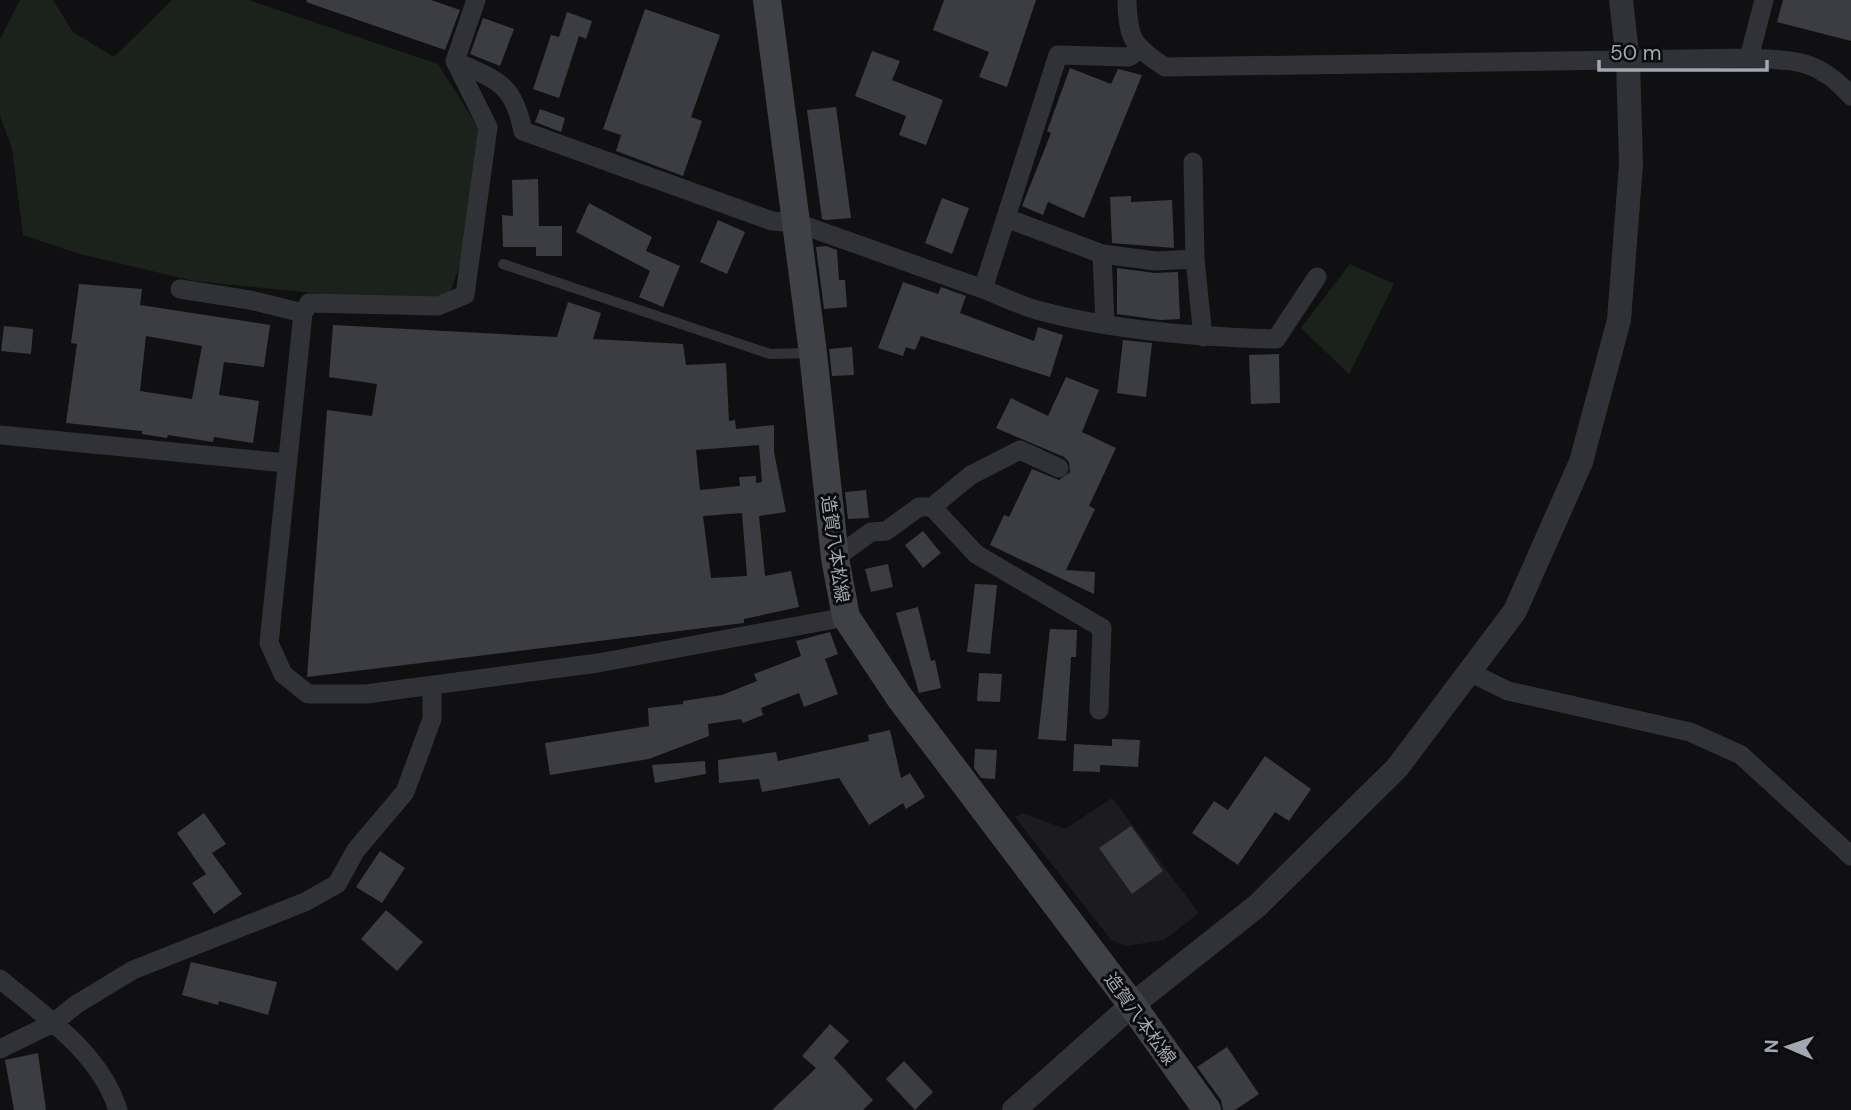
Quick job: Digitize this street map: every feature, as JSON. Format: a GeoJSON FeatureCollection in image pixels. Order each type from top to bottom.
{"type":"FeatureCollection","features":[{"type":"Feature","properties":{"kind":"main road","name":"造賀八本松線"},"geometry":{"type":"LineString","coordinates":[[767,0],[813,353],[835,558],[846,617],[900,698],[1132,1005],[1207,1110]]}},
{"type":"Feature","properties":{"kind":"street"},"geometry":{"type":"LineString","coordinates":[[476,0],[455,61],[488,127],[465,295],[438,306],[309,303],[303,313],[269,643],[283,674],[309,694],[366,694],[598,663],[846,617]]}},
{"type":"Feature","properties":{"kind":"street"},"geometry":{"type":"LineString","coordinates":[[1127,0],[1128,31],[1139,50],[1165,67],[1749,58],[1805,62],[1824,72],[1851,96]]}},
{"type":"Feature","properties":{"kind":"street"},"geometry":{"type":"LineString","coordinates":[[1014,1110],[1132,1005],[1257,906],[1397,768],[1515,611],[1581,462],[1619,320],[1632,164],[1628,61],[1621,0]]}},
{"type":"Feature","properties":{"kind":"street"},"geometry":{"type":"LineString","coordinates":[[1749,58],[1764,0]]}},
{"type":"Feature","properties":{"kind":"street"},"geometry":{"type":"LineString","coordinates":[[983,289],[1058,55],[1129,57],[1139,50]]}},
{"type":"Feature","properties":{"kind":"street"},"geometry":{"type":"LineString","coordinates":[[455,61],[494,79],[517,101],[523,131],[772,221],[797,223],[1037,310],[1203,337],[1276,339],[1317,277]]}},
{"type":"Feature","properties":{"kind":"street"},"geometry":{"type":"LineString","coordinates":[[1194,162],[1195,260],[1203,337]]}},
{"type":"Feature","properties":{"kind":"street"},"geometry":{"type":"LineString","coordinates":[[1006,218],[1102,254],[1156,261],[1195,260]]}},
{"type":"Feature","properties":{"kind":"street"},"geometry":{"type":"LineString","coordinates":[[1102,254],[1105,323]]}},
{"type":"Feature","properties":{"kind":"street"},"geometry":{"type":"LineString","coordinates":[[180,289],[250,300],[303,313]]}},
{"type":"Feature","properties":{"kind":"street"},"geometry":{"type":"LineString","coordinates":[[0,435],[286,463]]}},
{"type":"Feature","properties":{"kind":"street"},"geometry":{"type":"LineString","coordinates":[[835,558],[871,532],[886,531],[919,507],[932,507],[971,475],[1020,450],[1059,468]]}},
{"type":"Feature","properties":{"kind":"street"},"geometry":{"type":"LineString","coordinates":[[932,507],[976,554],[1102,628],[1099,710]]}},
{"type":"Feature","properties":{"kind":"street"},"geometry":{"type":"LineString","coordinates":[[1469,672],[1508,691],[1690,732],[1741,755],[1851,856]]}},
{"type":"Feature","properties":{"kind":"street"},"geometry":{"type":"LineString","coordinates":[[0,1049],[53,1023],[77,1004],[133,970],[305,902],[337,884],[356,850],[405,792],[432,719],[432,687]]}},
{"type":"Feature","properties":{"kind":"street"},"geometry":{"type":"LineString","coordinates":[[0,979],[92,1059],[118,1110]]}},
{"type":"Feature","properties":{"kind":"lane"},"geometry":{"type":"LineString","coordinates":[[503,264],[770,354],[813,353]]}},
{"type":"Feature","properties":{"kind":"shaded area"},"geometry":{"type":"Polygon","coordinates":[[[20,0],[53,0],[73,32],[114,57],[172,0],[248,0],[438,64],[483,135],[479,209],[447,302],[343,296],[194,281],[80,254],[23,235],[12,148],[0,116],[0,39],[20,0]]]}},
{"type":"Feature","properties":{"kind":"shaded area"},"geometry":{"type":"Polygon","coordinates":[[[1350,264],[1394,284],[1349,374],[1301,328],[1350,264]]]}},
{"type":"Feature","properties":{"kind":"shaded area"},"geometry":{"type":"Polygon","coordinates":[[[1112,798],[1199,913],[1164,940],[1126,946],[1111,940],[1015,817],[1023,813],[1065,829],[1112,798]]]}},
{"type":"Feature","properties":{"kind":"building"},"geometry":{"type":"Polygon","coordinates":[[[431,0],[460,10],[445,50],[306,2],[431,0]]]}},
{"type":"Feature","properties":{"kind":"building"},"geometry":{"type":"Polygon","coordinates":[[[944,0],[1036,0],[1007,87],[979,77],[989,52],[933,30],[944,0]]]}},
{"type":"Feature","properties":{"kind":"building"},"geometry":{"type":"Polygon","coordinates":[[[1783,0],[1851,0],[1851,41],[1777,22],[1783,0]]]}},
{"type":"Feature","properties":{"kind":"building"},"geometry":{"type":"Polygon","coordinates":[[[645,9],[720,35],[691,117],[702,121],[683,176],[616,151],[621,135],[603,129],[645,9]]]}},
{"type":"Feature","properties":{"kind":"building"},"geometry":{"type":"Polygon","coordinates":[[[567,12],[592,21],[586,39],[579,36],[559,98],[533,89],[551,35],[559,37],[567,12]]]}},
{"type":"Feature","properties":{"kind":"building"},"geometry":{"type":"Polygon","coordinates":[[[483,18],[514,29],[500,66],[470,54],[483,18]]]}},
{"type":"Feature","properties":{"kind":"building"},"geometry":{"type":"Polygon","coordinates":[[[872,51],[900,61],[892,80],[943,100],[926,145],[899,135],[906,116],[855,96],[872,51]]]}},
{"type":"Feature","properties":{"kind":"building"},"geometry":{"type":"Polygon","coordinates":[[[1070,68],[1111,84],[1118,69],[1142,75],[1084,218],[1048,202],[1043,215],[1022,206],[1051,133],[1047,131],[1070,68]]]}},
{"type":"Feature","properties":{"kind":"building"},"geometry":{"type":"Polygon","coordinates":[[[836,107],[851,218],[826,220],[822,219],[807,110],[836,107]]]}},
{"type":"Feature","properties":{"kind":"building"},"geometry":{"type":"Polygon","coordinates":[[[540,109],[565,118],[561,132],[535,122],[540,109]]]}},
{"type":"Feature","properties":{"kind":"building"},"geometry":{"type":"Polygon","coordinates":[[[538,179],[539,226],[562,226],[562,256],[536,256],[536,247],[503,247],[502,215],[513,216],[512,180],[538,179]]]}},
{"type":"Feature","properties":{"kind":"building"},"geometry":{"type":"Polygon","coordinates":[[[1131,196],[1131,202],[1172,200],[1174,248],[1112,243],[1110,197],[1131,196]]]}},
{"type":"Feature","properties":{"kind":"building"},"geometry":{"type":"Polygon","coordinates":[[[942,198],[969,208],[952,254],[925,243],[942,198]]]}},
{"type":"Feature","properties":{"kind":"building"},"geometry":{"type":"Polygon","coordinates":[[[589,203],[652,237],[646,251],[680,266],[663,307],[639,297],[650,271],[576,232],[589,203]]]}},
{"type":"Feature","properties":{"kind":"building"},"geometry":{"type":"Polygon","coordinates":[[[718,220],[745,232],[727,274],[700,262],[718,220]]]}},
{"type":"Feature","properties":{"kind":"building"},"geometry":{"type":"Polygon","coordinates":[[[826,246],[837,250],[839,280],[845,280],[847,307],[824,309],[816,247],[826,246]]]}},
{"type":"Feature","properties":{"kind":"building"},"geometry":{"type":"Polygon","coordinates":[[[1117,268],[1155,273],[1178,272],[1180,319],[1160,320],[1117,314],[1117,268]]]}},
{"type":"Feature","properties":{"kind":"building"},"geometry":{"type":"Polygon","coordinates":[[[903,282],[938,294],[941,287],[966,296],[960,313],[1034,341],[1038,327],[1063,335],[1050,377],[921,336],[915,350],[906,347],[903,356],[878,348],[903,282]]]}},
{"type":"Feature","properties":{"kind":"building"},"geometry":{"type":"Polygon","coordinates":[[[79,284],[142,289],[140,305],[270,325],[264,367],[224,362],[219,395],[259,401],[253,443],[214,437],[213,442],[168,435],[167,438],[142,434],[142,431],[66,423],[77,344],[71,343],[79,284]],[[146,336],[140,391],[192,399],[202,346],[146,336]]]}},
{"type":"Feature","properties":{"kind":"building"},"geometry":{"type":"Polygon","coordinates":[[[568,302],[601,313],[593,339],[683,344],[686,365],[726,363],[729,421],[735,420],[736,429],[774,425],[774,452],[786,512],[759,516],[765,576],[791,571],[799,607],[744,619],[744,623],[307,677],[327,410],[372,416],[377,384],[329,377],[333,325],[557,337],[568,302]],[[759,445],[696,450],[700,490],[740,486],[739,477],[756,476],[756,483],[762,482],[759,445]],[[742,513],[703,516],[711,578],[747,576],[742,513]]]}},
{"type":"Feature","properties":{"kind":"building"},"geometry":{"type":"Polygon","coordinates":[[[4,326],[33,329],[31,354],[1,351],[4,326]]]}},
{"type":"Feature","properties":{"kind":"building"},"geometry":{"type":"Polygon","coordinates":[[[1123,340],[1152,343],[1146,397],[1117,393],[1123,340]]]}},
{"type":"Feature","properties":{"kind":"building"},"geometry":{"type":"Polygon","coordinates":[[[852,347],[854,375],[832,376],[829,349],[852,347]]]}},
{"type":"Feature","properties":{"kind":"building"},"geometry":{"type":"Polygon","coordinates":[[[1279,354],[1280,403],[1251,404],[1249,355],[1279,354]]]}},
{"type":"Feature","properties":{"kind":"building"},"geometry":{"type":"Polygon","coordinates":[[[1066,377],[1099,390],[1082,432],[1116,448],[1089,506],[1095,509],[1066,570],[1095,572],[1094,594],[990,545],[1004,515],[1009,517],[1032,469],[1059,480],[1070,472],[1069,462],[1064,457],[996,428],[1011,398],[1048,416],[1066,377]]]}},
{"type":"Feature","properties":{"kind":"building"},"geometry":{"type":"Polygon","coordinates":[[[866,490],[869,518],[848,519],[845,492],[866,490]]]}},
{"type":"Feature","properties":{"kind":"building"},"geometry":{"type":"Polygon","coordinates":[[[923,531],[941,553],[923,568],[905,545],[923,531]]]}},
{"type":"Feature","properties":{"kind":"building"},"geometry":{"type":"Polygon","coordinates":[[[888,564],[893,587],[871,592],[865,569],[888,564]]]}},
{"type":"Feature","properties":{"kind":"building"},"geometry":{"type":"Polygon","coordinates":[[[975,584],[997,585],[990,654],[967,652],[975,584]]]}},
{"type":"Feature","properties":{"kind":"building"},"geometry":{"type":"Polygon","coordinates":[[[918,607],[931,661],[935,660],[941,688],[919,693],[896,613],[918,607]]]}},
{"type":"Feature","properties":{"kind":"building"},"geometry":{"type":"Polygon","coordinates":[[[1050,629],[1077,630],[1076,657],[1071,657],[1066,741],[1038,739],[1050,629]]]}},
{"type":"Feature","properties":{"kind":"building"},"geometry":{"type":"Polygon","coordinates":[[[830,632],[838,654],[825,659],[838,694],[804,707],[799,693],[761,708],[763,715],[743,723],[741,719],[708,724],[709,736],[649,759],[550,775],[545,743],[649,726],[648,708],[683,704],[683,701],[722,695],[757,681],[754,674],[801,656],[796,641],[830,632]]]}},
{"type":"Feature","properties":{"kind":"building"},"geometry":{"type":"Polygon","coordinates":[[[979,673],[1002,674],[1000,702],[977,701],[979,673]]]}},
{"type":"Feature","properties":{"kind":"building"},"geometry":{"type":"Polygon","coordinates":[[[890,730],[901,778],[910,773],[925,797],[906,809],[903,803],[869,825],[839,778],[762,792],[759,779],[719,783],[718,760],[776,752],[778,761],[869,741],[868,735],[890,730]]]}},
{"type":"Feature","properties":{"kind":"building"},"geometry":{"type":"Polygon","coordinates":[[[1112,739],[1140,740],[1138,767],[1100,765],[1100,772],[1073,771],[1074,744],[1112,746],[1112,739]]]}},
{"type":"Feature","properties":{"kind":"building"},"geometry":{"type":"Polygon","coordinates":[[[975,749],[997,750],[995,779],[981,778],[974,768],[975,749]]]}},
{"type":"Feature","properties":{"kind":"building"},"geometry":{"type":"Polygon","coordinates":[[[1265,756],[1311,789],[1289,821],[1275,812],[1238,865],[1192,833],[1214,801],[1228,810],[1265,756]]]}},
{"type":"Feature","properties":{"kind":"building"},"geometry":{"type":"Polygon","coordinates":[[[705,761],[706,774],[655,783],[652,765],[705,761]]]}},
{"type":"Feature","properties":{"kind":"building"},"geometry":{"type":"Polygon","coordinates":[[[204,813],[226,844],[212,853],[242,894],[214,914],[192,883],[206,874],[177,833],[204,813]]]}},
{"type":"Feature","properties":{"kind":"building"},"geometry":{"type":"Polygon","coordinates":[[[1131,826],[1163,871],[1132,894],[1099,848],[1131,826]]]}},
{"type":"Feature","properties":{"kind":"building"},"geometry":{"type":"Polygon","coordinates":[[[380,851],[405,868],[382,903],[356,887],[380,851]]]}},
{"type":"Feature","properties":{"kind":"building"},"geometry":{"type":"Polygon","coordinates":[[[386,910],[423,942],[397,971],[361,939],[386,910]]]}},
{"type":"Feature","properties":{"kind":"building"},"geometry":{"type":"Polygon","coordinates":[[[191,962],[277,982],[268,1015],[219,1001],[218,1005],[182,995],[191,962]]]}},
{"type":"Feature","properties":{"kind":"building"},"geometry":{"type":"Polygon","coordinates":[[[830,1024],[849,1041],[834,1058],[873,1100],[863,1110],[772,1110],[816,1068],[802,1056],[830,1024]]]}},
{"type":"Feature","properties":{"kind":"building"},"geometry":{"type":"Polygon","coordinates":[[[1227,1047],[1259,1094],[1235,1110],[1223,1110],[1221,1100],[1197,1067],[1227,1047]]]}},
{"type":"Feature","properties":{"kind":"building"},"geometry":{"type":"Polygon","coordinates":[[[38,1053],[46,1110],[14,1110],[5,1060],[38,1053]]]}},
{"type":"Feature","properties":{"kind":"building"},"geometry":{"type":"Polygon","coordinates":[[[904,1061],[933,1092],[915,1110],[886,1079],[904,1061]]]}}]}
